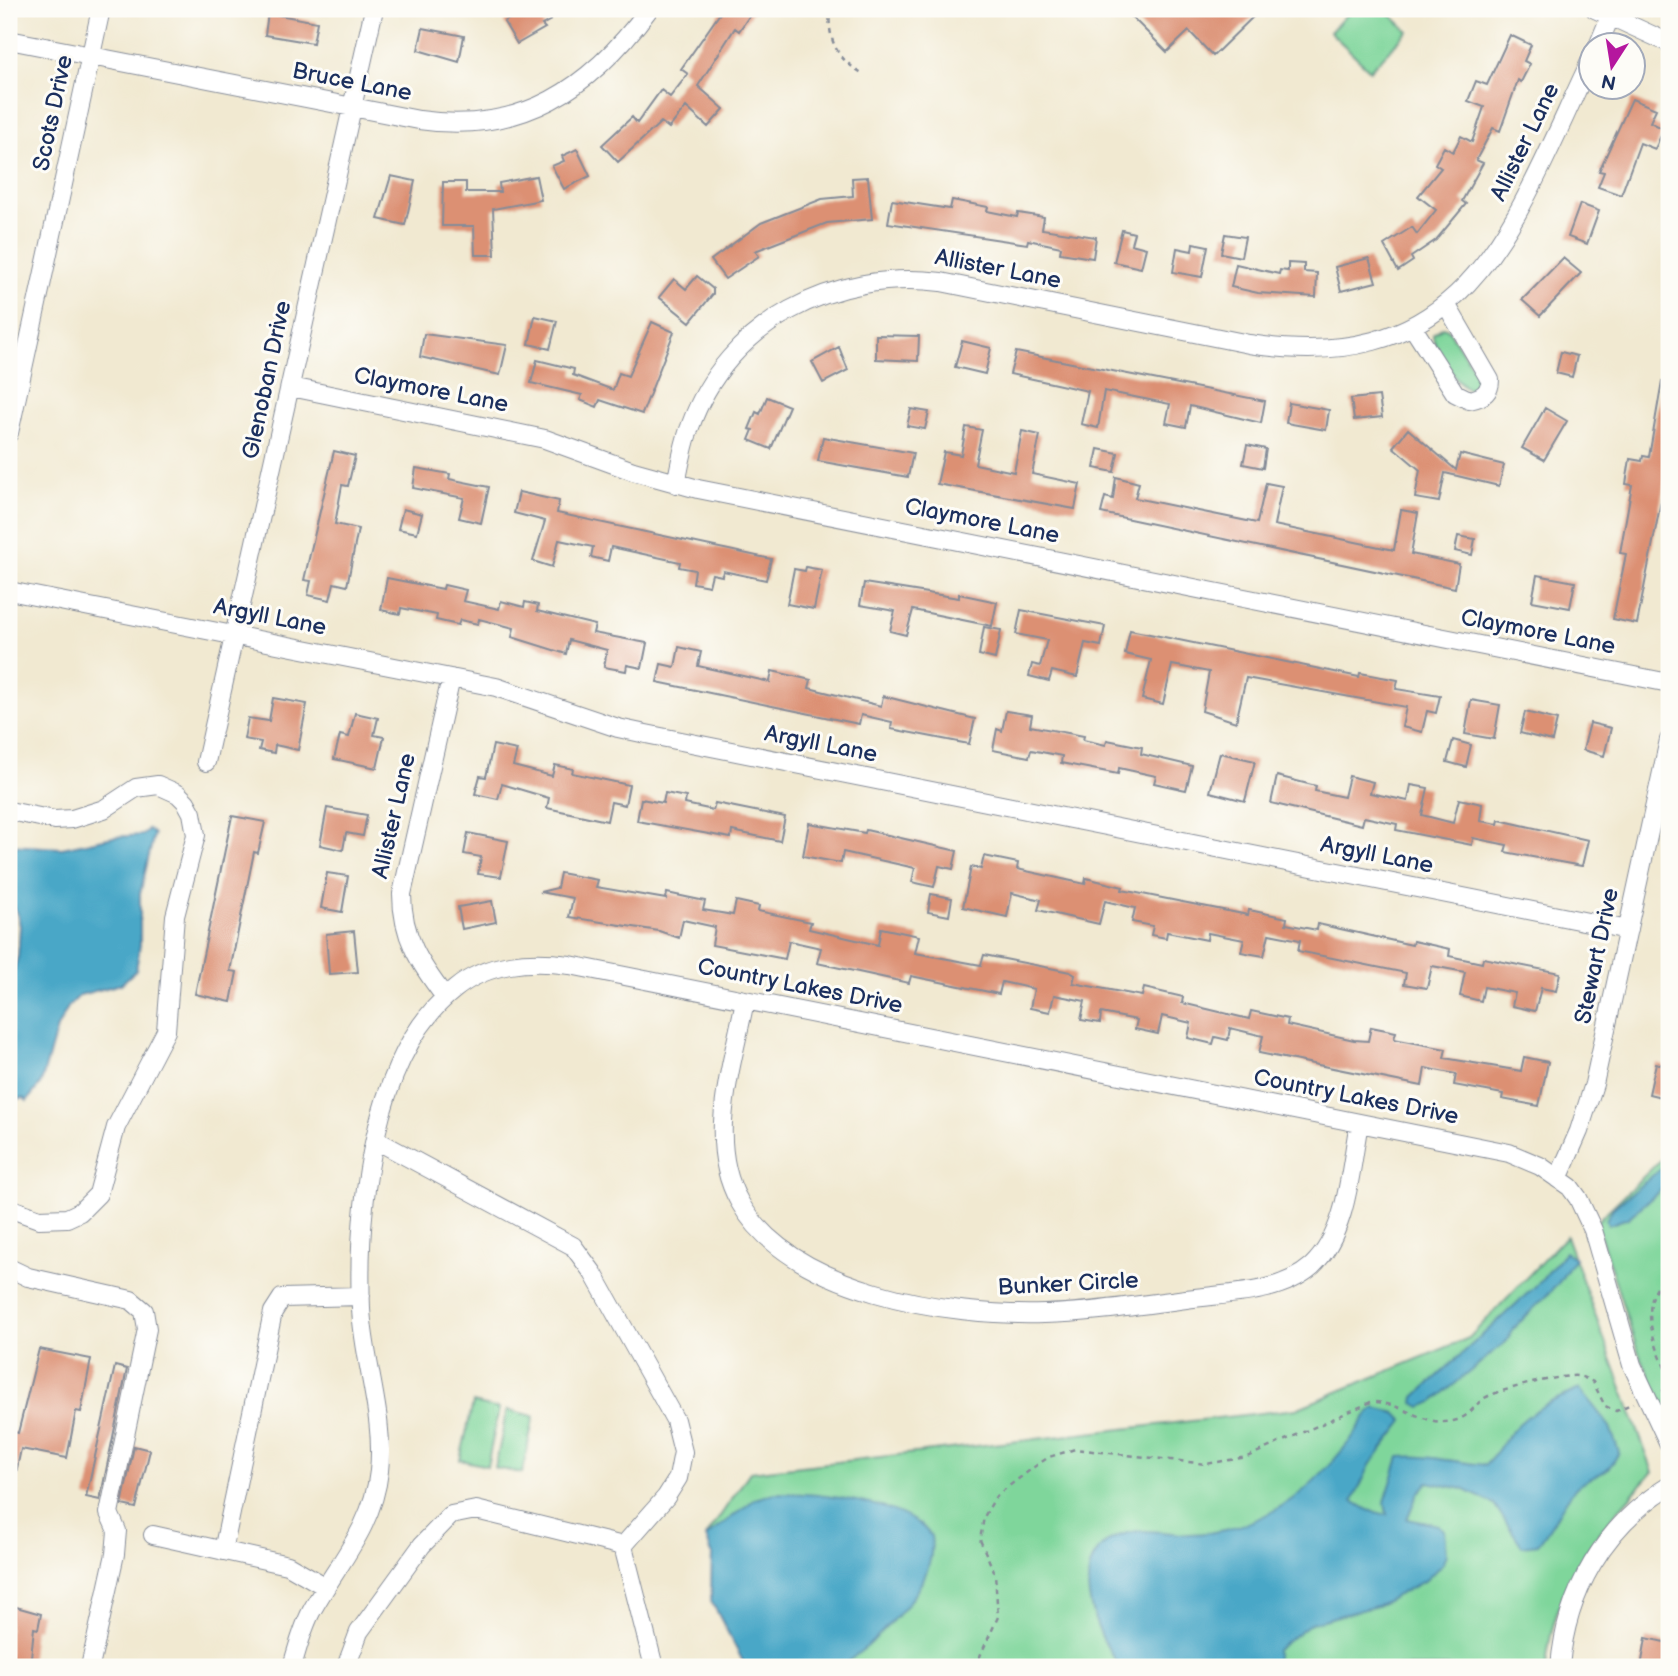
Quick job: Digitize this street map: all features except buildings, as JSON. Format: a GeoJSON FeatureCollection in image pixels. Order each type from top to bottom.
{"type":"FeatureCollection","features":[{"type":"Feature","properties":{"kind":"street","name":"Scots Drive"},"geometry":{"type":"LineString","coordinates":[[9,433],[101,9]]}},
{"type":"Feature","properties":{"kind":"street","name":"Glenoban Drive"},"geometry":{"type":"LineString","coordinates":[[206,762],[374,9]]}},
{"type":"Feature","properties":{"kind":"street","name":"Bruce Lane"},"geometry":{"type":"LineString","coordinates":[[9,40],[438,123],[471,123],[529,110],[560,96],[587,78],[613,54],[649,9]]}},
{"type":"Feature","properties":{"kind":"street"},"geometry":{"type":"LineString","coordinates":[[1600,32],[1602,13],[1669,43]]}},
{"type":"Feature","properties":{"kind":"street","name":"Allister Lane"},"geometry":{"type":"LineString","coordinates":[[676,484],[690,428],[698,408],[715,377],[738,348],[795,306],[849,285],[896,278],[941,282],[1249,345],[1295,351],[1329,350],[1371,342],[1412,326],[1446,304],[1470,283],[1501,243],[1576,92]]}},
{"type":"Feature","properties":{"kind":"street"},"geometry":{"type":"LineString","coordinates":[[1412,326],[1454,393],[1469,400],[1483,396],[1490,387],[1490,380],[1446,304]]}},
{"type":"Feature","properties":{"kind":"street","name":"Claymore Lane"},"geometry":{"type":"LineString","coordinates":[[291,387],[545,439],[676,484],[1669,683]]}},
{"type":"Feature","properties":{"kind":"street","name":"Argyll Lane"},"geometry":{"type":"LineString","coordinates":[[9,591],[514,692],[618,728],[646,734],[1628,930]]}},
{"type":"Feature","properties":{"kind":"street","name":"Allister Lane"},"geometry":{"type":"LineString","coordinates":[[446,997],[419,963],[409,943],[403,922],[402,894],[451,678]]}},
{"type":"Feature","properties":{"kind":"street","name":"Stewart Drive"},"geometry":{"type":"LineString","coordinates":[[1558,1179],[1579,1130],[1594,1084],[1669,740]]}},
{"type":"Feature","properties":{"kind":"street"},"geometry":{"type":"LineString","coordinates":[[9,811],[55,820],[72,819],[104,808],[136,788],[158,785],[178,794],[186,803],[192,813],[196,835],[175,916],[166,1031],[116,1127],[98,1194],[80,1212],[66,1218],[39,1219],[9,1208]]}},
{"type":"Feature","properties":{"kind":"street","name":"Country Lakes Drive"},"geometry":{"type":"LineString","coordinates":[[292,1667],[301,1635],[326,1587],[360,1535],[374,1498],[379,1473],[380,1438],[362,1327],[361,1296],[364,1206],[376,1140],[405,1052],[446,997],[476,976],[502,966],[540,961],[1509,1153],[1540,1166],[1570,1187],[1590,1220],[1632,1365],[1669,1444]]}},
{"type":"Feature","properties":{"kind":"street","name":"Bunker Circle"},"geometry":{"type":"LineString","coordinates":[[745,1000],[722,1135],[726,1168],[738,1200],[769,1240],[797,1260],[839,1279],[925,1304],[999,1314],[1045,1314],[1090,1311],[1282,1284],[1314,1264],[1330,1243],[1341,1214],[1359,1123]]}},
{"type":"Feature","properties":{"kind":"street"},"geometry":{"type":"LineString","coordinates":[[376,1140],[573,1247],[593,1273],[675,1420],[683,1451],[678,1478],[666,1497],[623,1546]]}},
{"type":"Feature","properties":{"kind":"street"},"geometry":{"type":"LineString","coordinates":[[9,1268],[28,1277],[131,1300],[144,1311],[147,1329],[110,1513],[117,1531],[115,1554],[90,1667]]}},
{"type":"Feature","properties":{"kind":"street"},"geometry":{"type":"LineString","coordinates":[[223,1551],[273,1312],[282,1298],[361,1296]]}},
{"type":"Feature","properties":{"kind":"street"},"geometry":{"type":"LineString","coordinates":[[1560,1667],[1566,1624],[1575,1594],[1591,1564],[1614,1532],[1653,1496],[1669,1486]]}},
{"type":"Feature","properties":{"kind":"street"},"geometry":{"type":"LineString","coordinates":[[346,1667],[359,1632],[422,1545],[451,1515],[476,1510],[623,1546]]}},
{"type":"Feature","properties":{"kind":"street"},"geometry":{"type":"LineString","coordinates":[[153,1535],[288,1565],[326,1587]]}},
{"type":"Feature","properties":{"kind":"street"},"geometry":{"type":"LineString","coordinates":[[623,1546],[654,1667]]}},
{"type":"Feature","properties":{"kind":"path"},"geometry":{"type":"LineString","coordinates":[[830,9],[832,40],[838,54],[846,64],[864,74]]}},
{"type":"Feature","properties":{"kind":"path"},"geometry":{"type":"LineString","coordinates":[[1669,1271],[1657,1285],[1649,1310],[1649,1324],[1655,1345],[1669,1377]]}},
{"type":"Feature","properties":{"kind":"path"},"geometry":{"type":"LineString","coordinates":[[975,1667],[999,1617],[995,1574],[980,1540],[985,1517],[996,1496],[1034,1467],[1061,1452],[1093,1450],[1186,1462],[1224,1462],[1247,1457],[1371,1402],[1392,1404],[1437,1422],[1456,1421],[1471,1413],[1485,1397],[1519,1386],[1577,1376],[1592,1382],[1605,1406],[1616,1411],[1634,1403]]}},
{"type":"Feature","properties":{"kind":"path"},"geometry":{"type":"LineString","coordinates":[[1659,1392],[1669,1387]]}},
{"type":"Feature","properties":{"kind":"green space"},"geometry":{"type":"Polygon","coordinates":[[[1352,9],[1385,9],[1408,31],[1370,70],[1330,32],[1352,9]]]}},
{"type":"Feature","properties":{"kind":"green space"},"geometry":{"type":"Polygon","coordinates":[[[1443,327],[1448,329],[1480,379],[1473,390],[1454,376],[1437,348],[1433,334],[1443,327]]]}},
{"type":"Feature","properties":{"kind":"green space"},"geometry":{"type":"Polygon","coordinates":[[[1669,1152],[1669,1416],[1637,1349],[1596,1222],[1669,1152]]]}},
{"type":"Feature","properties":{"kind":"green space"},"geometry":{"type":"Polygon","coordinates":[[[1566,1236],[1653,1472],[1596,1538],[1568,1583],[1558,1608],[1546,1667],[746,1667],[711,1600],[712,1554],[706,1537],[750,1472],[1296,1409],[1469,1338],[1566,1236]]]}},
{"type":"Feature","properties":{"kind":"green space"},"geometry":{"type":"Polygon","coordinates":[[[473,1403],[499,1409],[487,1466],[460,1460],[473,1403]]]}},
{"type":"Feature","properties":{"kind":"green space"},"geometry":{"type":"Polygon","coordinates":[[[507,1410],[534,1416],[522,1473],[495,1468],[507,1410]]]}},
{"type":"Feature","properties":{"kind":"water"},"geometry":{"type":"Polygon","coordinates":[[[148,829],[154,834],[140,894],[140,945],[136,970],[121,984],[80,995],[68,1007],[57,1028],[41,1083],[27,1101],[24,1098],[9,1100],[9,989],[18,956],[20,926],[17,912],[9,902],[9,845],[62,848],[113,837],[143,835],[148,829]]]}},
{"type":"Feature","properties":{"kind":"water"},"geometry":{"type":"Polygon","coordinates":[[[1669,1162],[1669,1183],[1628,1218],[1608,1225],[1606,1220],[1613,1208],[1669,1162]]]}},
{"type":"Feature","properties":{"kind":"water"},"geometry":{"type":"Polygon","coordinates":[[[1565,1252],[1575,1258],[1557,1285],[1512,1330],[1508,1340],[1433,1402],[1421,1407],[1414,1403],[1415,1397],[1541,1281],[1565,1252]]]}},
{"type":"Feature","properties":{"kind":"water"},"geometry":{"type":"Polygon","coordinates":[[[1580,1389],[1610,1427],[1619,1452],[1614,1462],[1602,1473],[1578,1485],[1538,1544],[1522,1546],[1494,1504],[1463,1489],[1428,1482],[1417,1495],[1407,1519],[1438,1525],[1444,1530],[1446,1554],[1443,1563],[1426,1580],[1377,1606],[1311,1623],[1276,1650],[1276,1667],[1121,1667],[1101,1636],[1089,1596],[1088,1577],[1093,1560],[1103,1545],[1121,1535],[1144,1531],[1197,1534],[1237,1526],[1262,1517],[1285,1504],[1313,1482],[1375,1408],[1396,1413],[1404,1421],[1370,1465],[1353,1501],[1368,1510],[1387,1515],[1385,1502],[1399,1457],[1485,1465],[1509,1434],[1528,1416],[1552,1401],[1580,1389]]]}},
{"type":"Feature","properties":{"kind":"water"},"geometry":{"type":"Polygon","coordinates":[[[775,1493],[836,1497],[882,1507],[919,1524],[931,1536],[928,1567],[914,1595],[883,1631],[844,1667],[746,1667],[711,1600],[712,1554],[706,1537],[755,1499],[775,1493]]]}}]}
